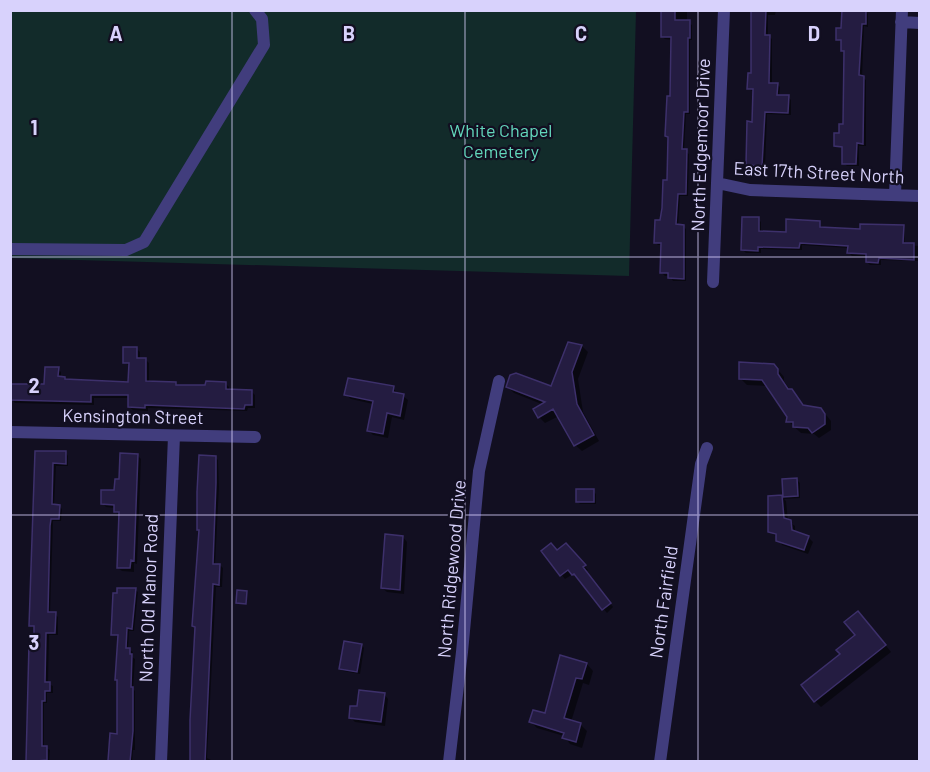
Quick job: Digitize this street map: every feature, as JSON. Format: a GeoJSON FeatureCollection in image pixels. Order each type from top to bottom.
{"type":"FeatureCollection","features":[{"type":"Feature","properties":{"kind":"street"},"geometry":{"type":"LineString","coordinates":[[10,249],[126,250],[144,242],[264,45],[262,20],[255,10]]}},
{"type":"Feature","properties":{"kind":"street","name":"North Edgemoor Drive"},"geometry":{"type":"LineString","coordinates":[[713,282],[724,10]]}},
{"type":"Feature","properties":{"kind":"street"},"geometry":{"type":"LineString","coordinates":[[895,195],[902,16],[920,23]]}},
{"type":"Feature","properties":{"kind":"street","name":"East 17th Street North"},"geometry":{"type":"LineString","coordinates":[[717,183],[750,190],[920,196]]}},
{"type":"Feature","properties":{"kind":"street","name":"North Ridgewood Drive"},"geometry":{"type":"LineString","coordinates":[[449,762],[462,658],[479,471],[499,381]]}},
{"type":"Feature","properties":{"kind":"street","name":"Kensington Street"},"geometry":{"type":"LineString","coordinates":[[10,432],[255,437]]}},
{"type":"Feature","properties":{"kind":"street","name":"North Old Manor Road"},"geometry":{"type":"LineString","coordinates":[[161,762],[174,436]]}},
{"type":"Feature","properties":{"kind":"street","name":"North Fairfield"},"geometry":{"type":"LineString","coordinates":[[660,762],[701,464],[707,448]]}},
{"type":"Feature","properties":{"kind":"green space","name":"White Chapel Cemetery"},"geometry":{"type":"Polygon","coordinates":[[[11,11],[636,11],[629,276],[11,258],[11,11]]]}},
{"type":"Feature","properties":{"kind":"building"},"geometry":{"type":"Polygon","coordinates":[[[661,10],[675,10],[675,20],[690,20],[688,112],[684,112],[682,149],[687,149],[686,194],[678,194],[676,224],[684,225],[684,279],[668,278],[668,273],[660,273],[661,243],[654,243],[655,220],[660,220],[662,208],[663,180],[667,180],[668,137],[665,136],[667,96],[670,96],[671,37],[661,37],[661,10]]]}},
{"type":"Feature","properties":{"kind":"building"},"geometry":{"type":"Polygon","coordinates":[[[751,10],[766,10],[765,35],[770,35],[769,83],[778,83],[777,95],[789,95],[788,113],[765,112],[762,166],[746,165],[747,121],[752,122],[753,89],[747,89],[748,73],[751,73],[751,10]]]}},
{"type":"Feature","properties":{"kind":"building"},"geometry":{"type":"Polygon","coordinates":[[[842,10],[866,10],[866,24],[862,24],[859,75],[864,76],[863,144],[857,143],[856,164],[842,164],[842,147],[834,146],[834,133],[839,133],[839,124],[843,124],[844,51],[841,51],[841,40],[836,40],[836,28],[841,28],[842,10]]]}},
{"type":"Feature","properties":{"kind":"building"},"geometry":{"type":"Polygon","coordinates":[[[742,217],[759,217],[759,231],[786,232],[786,219],[820,221],[820,227],[860,229],[860,224],[904,225],[903,243],[914,243],[914,260],[879,258],[878,263],[866,262],[866,254],[847,253],[848,246],[800,243],[799,248],[758,247],[758,251],[741,250],[742,217]]]}},
{"type":"Feature","properties":{"kind":"building"},"geometry":{"type":"Polygon","coordinates":[[[568,342],[582,345],[572,372],[577,404],[594,435],[574,446],[553,409],[538,418],[533,409],[545,402],[506,387],[510,375],[516,373],[551,386],[568,342]]]}},
{"type":"Feature","properties":{"kind":"building"},"geometry":{"type":"Polygon","coordinates":[[[123,347],[137,347],[137,358],[146,358],[146,381],[176,382],[176,385],[205,385],[206,381],[226,382],[226,389],[252,390],[252,405],[245,405],[244,409],[145,405],[145,408],[128,407],[128,395],[91,395],[91,402],[10,400],[11,384],[44,384],[45,367],[59,367],[58,376],[65,377],[65,379],[128,382],[129,363],[123,363],[123,347]]]}},
{"type":"Feature","properties":{"kind":"building"},"geometry":{"type":"Polygon","coordinates":[[[739,362],[774,364],[788,389],[792,389],[803,405],[821,408],[825,414],[825,424],[812,433],[808,428],[793,427],[793,422],[786,422],[787,417],[762,380],[739,379],[739,362]]]}},
{"type":"Feature","properties":{"kind":"building"},"geometry":{"type":"Polygon","coordinates":[[[348,378],[394,386],[393,392],[404,394],[400,416],[387,413],[383,434],[367,431],[373,401],[344,395],[348,378]]]}},
{"type":"Feature","properties":{"kind":"building"},"geometry":{"type":"Polygon","coordinates":[[[35,451],[66,451],[66,464],[53,463],[52,504],[60,505],[59,519],[51,519],[50,526],[48,612],[56,612],[55,633],[46,633],[45,682],[50,682],[50,691],[45,691],[45,701],[42,701],[42,746],[47,746],[47,760],[26,762],[29,644],[34,644],[34,626],[29,626],[35,451]]]}},
{"type":"Feature","properties":{"kind":"building"},"geometry":{"type":"Polygon","coordinates":[[[120,453],[138,454],[134,561],[131,560],[130,568],[117,568],[119,512],[114,512],[114,505],[101,504],[101,490],[114,490],[115,479],[119,479],[120,453]]]}},
{"type":"Feature","properties":{"kind":"building"},"geometry":{"type":"Polygon","coordinates":[[[199,455],[216,456],[213,564],[220,564],[219,585],[213,584],[205,762],[190,762],[195,627],[192,626],[199,530],[197,530],[197,492],[199,455]]]}},
{"type":"Feature","properties":{"kind":"building"},"geometry":{"type":"Polygon","coordinates":[[[797,478],[798,496],[783,497],[782,479],[797,478]]]}},
{"type":"Feature","properties":{"kind":"building"},"geometry":{"type":"Polygon","coordinates":[[[576,489],[594,489],[594,502],[576,502],[576,489]]]}},
{"type":"Feature","properties":{"kind":"building"},"geometry":{"type":"Polygon","coordinates":[[[782,495],[784,518],[791,520],[792,530],[809,536],[804,550],[776,541],[776,534],[768,532],[768,496],[782,495]]]}},
{"type":"Feature","properties":{"kind":"building"},"geometry":{"type":"Polygon","coordinates":[[[385,534],[403,536],[400,590],[381,588],[385,534]]]}},
{"type":"Feature","properties":{"kind":"building"},"geometry":{"type":"Polygon","coordinates":[[[551,543],[557,550],[566,543],[586,565],[583,567],[611,603],[602,610],[574,574],[572,575],[568,570],[560,576],[541,551],[551,543]]]}},
{"type":"Feature","properties":{"kind":"building"},"geometry":{"type":"Polygon","coordinates":[[[117,588],[136,588],[132,629],[127,628],[126,648],[130,648],[130,654],[132,654],[133,731],[130,762],[108,761],[110,733],[117,734],[117,680],[115,680],[118,635],[111,635],[113,593],[117,593],[117,588]]]}},
{"type":"Feature","properties":{"kind":"building"},"geometry":{"type":"Polygon","coordinates":[[[237,590],[247,591],[246,604],[236,603],[237,590]]]}},
{"type":"Feature","properties":{"kind":"building"},"geometry":{"type":"Polygon","coordinates":[[[858,611],[886,645],[814,702],[801,685],[840,654],[836,650],[855,635],[844,622],[858,611]]]}},
{"type":"Feature","properties":{"kind":"building"},"geometry":{"type":"Polygon","coordinates":[[[344,641],[362,644],[357,672],[339,669],[344,641]]]}},
{"type":"Feature","properties":{"kind":"building"},"geometry":{"type":"Polygon","coordinates":[[[560,655],[587,663],[582,679],[576,678],[564,718],[581,723],[576,742],[562,738],[564,733],[529,722],[533,710],[545,713],[560,655]]]}},
{"type":"Feature","properties":{"kind":"building"},"geometry":{"type":"Polygon","coordinates":[[[359,690],[385,693],[381,722],[349,718],[350,706],[357,706],[359,690]]]}}]}
